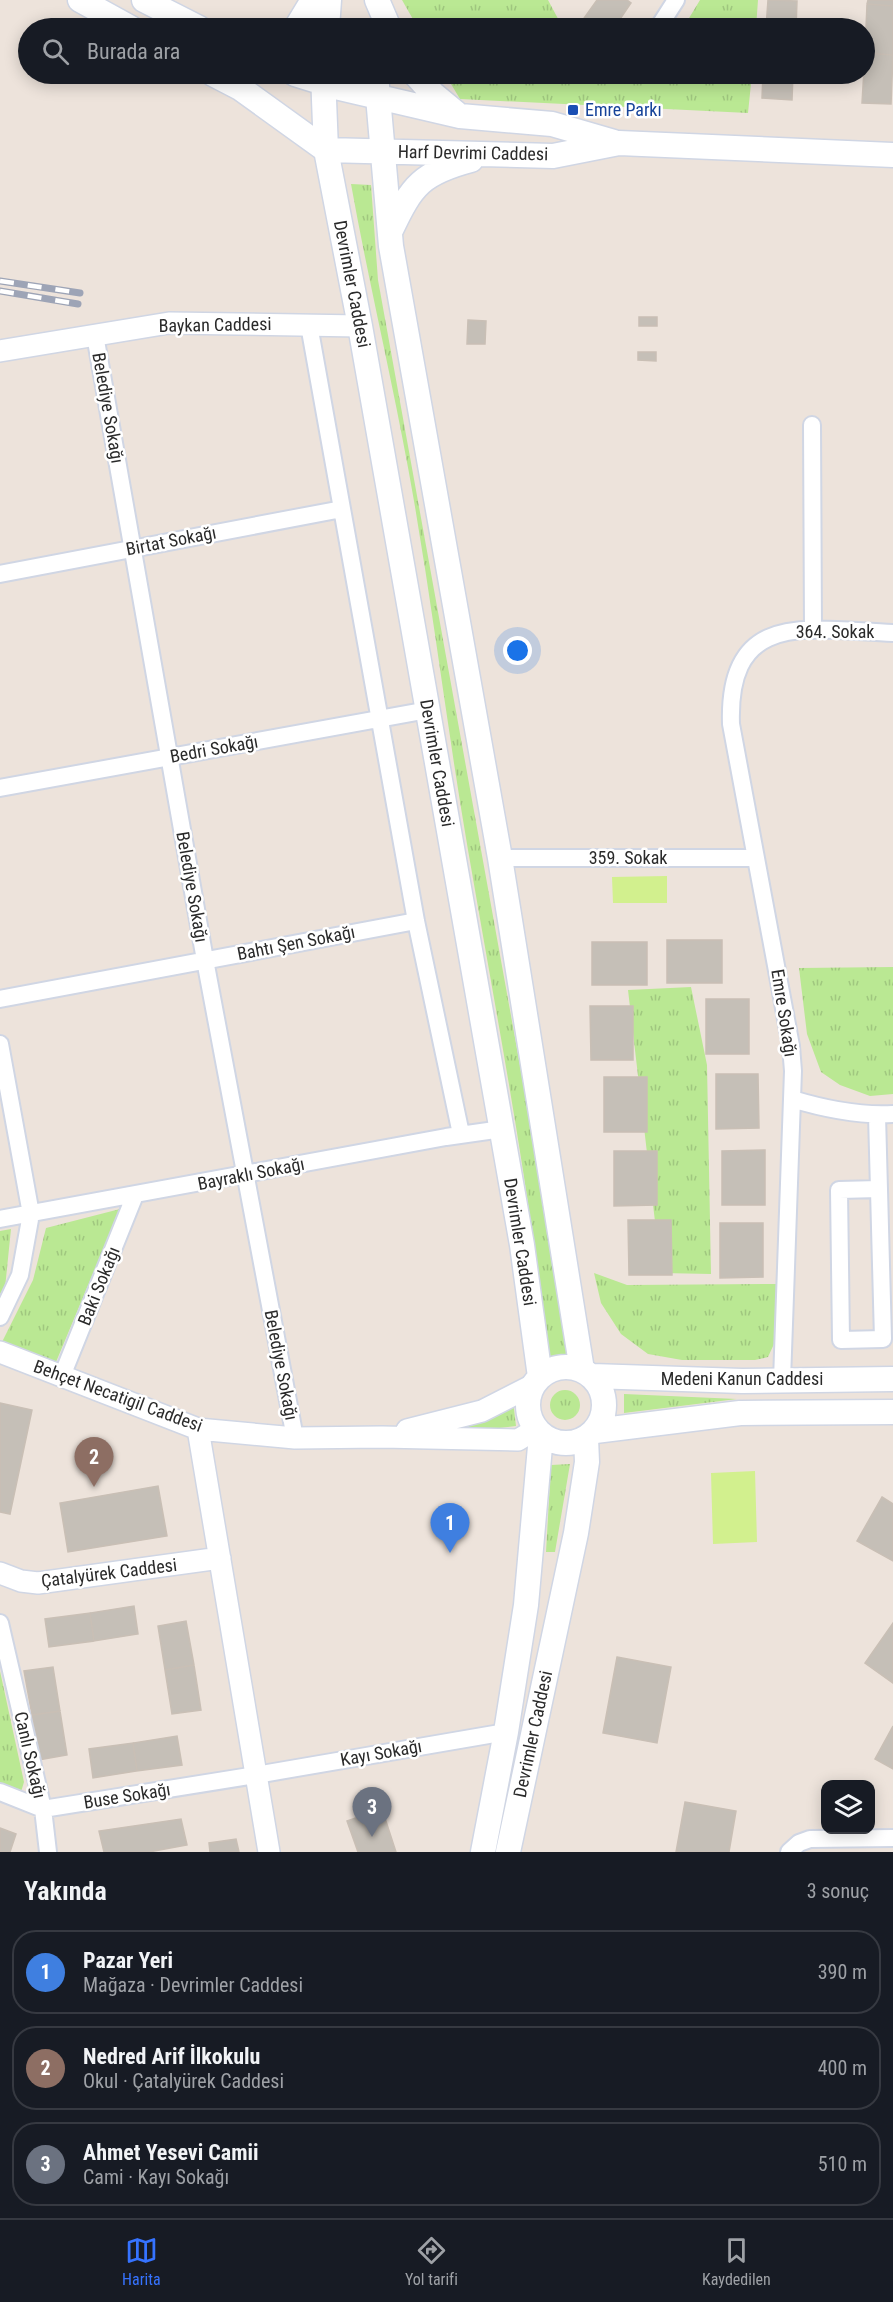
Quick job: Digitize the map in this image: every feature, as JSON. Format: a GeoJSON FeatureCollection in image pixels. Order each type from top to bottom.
{"type":"FeatureCollection","features":[{"type":"Feature","properties":{"kind":"main road"},"geometry":{"type":"LineString","coordinates":[[80,0],[113,18]]}},
{"type":"Feature","properties":{"kind":"main road"},"geometry":{"type":"LineString","coordinates":[[144,0],[179,18]]}},
{"type":"Feature","properties":{"kind":"main road"},"geometry":{"type":"LineString","coordinates":[[302,18],[313,0]]}},
{"type":"Feature","properties":{"kind":"main road"},"geometry":{"type":"LineString","coordinates":[[328,18],[329,0]]}},
{"type":"Feature","properties":{"kind":"main road"},"geometry":{"type":"LineString","coordinates":[[369,0],[370,18]]}},
{"type":"Feature","properties":{"kind":"main road"},"geometry":{"type":"LineString","coordinates":[[377,0],[385,18]]}},
{"type":"Feature","properties":{"kind":"main road"},"geometry":{"type":"LineString","coordinates":[[232,84],[326,150]]}},
{"type":"Feature","properties":{"kind":"main road","name":"Devrimler Caddesi"},"geometry":{"type":"LineString","coordinates":[[322,84],[326,150],[360,326],[522,1245],[536,1381]]}},
{"type":"Feature","properties":{"kind":"main road"},"geometry":{"type":"LineString","coordinates":[[424,84],[460,116]]}},
{"type":"Feature","properties":{"kind":"main road"},"geometry":{"type":"LineString","coordinates":[[378,85],[390,232],[413,376],[500,858],[587,1373]]}},
{"type":"Feature","properties":{"kind":"main road","name":"Harf Devrimi Caddesi"},"geometry":{"type":"LineString","coordinates":[[378,85],[460,116],[552,124],[620,143],[893,155]]}},
{"type":"Feature","properties":{"kind":"main road","name":"Harf Devrimi Caddesi"},"geometry":{"type":"LineString","coordinates":[[326,150],[553,156],[620,143]]}},
{"type":"Feature","properties":{"kind":"main road"},"geometry":{"type":"LineString","coordinates":[[390,232],[405,199],[420,182],[443,167],[494,154]]}},
{"type":"Feature","properties":{"kind":"main road"},"geometry":{"type":"LineString","coordinates":[[559,1367],[570,1367],[587,1373],[600,1386],[604,1397],[605,1409],[602,1421],[590,1435],[574,1443],[562,1444],[550,1441],[539,1432],[529,1417],[528,1395],[536,1381],[559,1367]]}},
{"type":"Feature","properties":{"kind":"main road","name":"Medeni Kanun Caddesi"},"geometry":{"type":"LineString","coordinates":[[587,1373],[782,1380],[893,1379]]}},
{"type":"Feature","properties":{"kind":"main road","name":"Medeni Kanun Caddesi"},"geometry":{"type":"LineString","coordinates":[[590,1435],[740,1413],[893,1412]]}},
{"type":"Feature","properties":{"kind":"main road","name":"Devrimler Caddesi"},"geometry":{"type":"LineString","coordinates":[[483,1852],[506,1732],[526,1605],[539,1432]]}},
{"type":"Feature","properties":{"kind":"main road","name":"Devrimler Caddesi"},"geometry":{"type":"LineString","coordinates":[[508,1852],[576,1533],[590,1435]]}},
{"type":"Feature","properties":{"kind":"street"},"geometry":{"type":"LineString","coordinates":[[664,18],[676,0]]}},
{"type":"Feature","properties":{"kind":"street","name":"Baykan Caddesi"},"geometry":{"type":"LineString","coordinates":[[0,351],[170,322],[360,326]]}},
{"type":"Feature","properties":{"kind":"street"},"geometry":{"type":"LineString","coordinates":[[309,325],[416,921],[461,1134]]}},
{"type":"Feature","properties":{"kind":"street","name":"Belediye Sokağı"},"geometry":{"type":"LineString","coordinates":[[95,335],[205,960],[295,1438]]}},
{"type":"Feature","properties":{"kind":"street"},"geometry":{"type":"LineString","coordinates":[[812,426],[813,630]]}},
{"type":"Feature","properties":{"kind":"street","name":"Birtat Sokağı"},"geometry":{"type":"LineString","coordinates":[[0,574],[342,508]]}},
{"type":"Feature","properties":{"kind":"street","name":"364. Sokak"},"geometry":{"type":"LineString","coordinates":[[747,653],[757,643],[777,634],[799,629],[893,633]]}},
{"type":"Feature","properties":{"kind":"street","name":"Emre Sokağı"},"geometry":{"type":"LineString","coordinates":[[747,653],[739,665],[734,682],[731,724],[791,1046],[792,1099],[782,1380]]}},
{"type":"Feature","properties":{"kind":"street","name":"Bedri Sokağı"},"geometry":{"type":"LineString","coordinates":[[0,788],[428,710]]}},
{"type":"Feature","properties":{"kind":"street","name":"359. Sokak"},"geometry":{"type":"LineString","coordinates":[[500,858],[756,858]]}},
{"type":"Feature","properties":{"kind":"street","name":"Bahtı Şen Sokağı"},"geometry":{"type":"LineString","coordinates":[[0,999],[416,921]]}},
{"type":"Feature","properties":{"kind":"street"},"geometry":{"type":"LineString","coordinates":[[0,1044],[31,1214],[20,1275],[0,1317]]}},
{"type":"Feature","properties":{"kind":"street"},"geometry":{"type":"LineString","coordinates":[[792,1099],[838,1111],[885,1114],[879,1189],[882,1339],[841,1340],[839,1190],[879,1189]]}},
{"type":"Feature","properties":{"kind":"street","name":"Bayraklı Sokağı"},"geometry":{"type":"LineString","coordinates":[[0,1219],[461,1134],[502,1129]]}},
{"type":"Feature","properties":{"kind":"street","name":"Baki Sokağı"},"geometry":{"type":"LineString","coordinates":[[63,1376],[135,1195]]}},
{"type":"Feature","properties":{"kind":"street","name":"Behçet Necatigil Caddesi"},"geometry":{"type":"LineString","coordinates":[[0,1352],[198,1429],[295,1438],[518,1440],[539,1432]]}},
{"type":"Feature","properties":{"kind":"street","name":"Behçet Necatigil Caddesi"},"geometry":{"type":"LineString","coordinates":[[382,1437],[482,1411],[536,1381]]}},
{"type":"Feature","properties":{"kind":"street"},"geometry":{"type":"LineString","coordinates":[[198,1429],[269,1852]]}},
{"type":"Feature","properties":{"kind":"street","name":"Çatalyürek Caddesi"},"geometry":{"type":"LineString","coordinates":[[0,1573],[21,1581],[38,1584],[220,1558]]}},
{"type":"Feature","properties":{"kind":"street","name":"Canlı Sokağı"},"geometry":{"type":"LineString","coordinates":[[0,1623],[43,1809],[48,1852]]}},
{"type":"Feature","properties":{"kind":"street","name":"Kayı Sokağı"},"geometry":{"type":"LineString","coordinates":[[256,1775],[506,1732]]}},
{"type":"Feature","properties":{"kind":"street","name":"Buse Sokağı"},"geometry":{"type":"LineString","coordinates":[[43,1809],[256,1775]]}},
{"type":"Feature","properties":{"kind":"street"},"geometry":{"type":"LineString","coordinates":[[0,1792],[43,1809]]}},
{"type":"Feature","properties":{"kind":"street"},"geometry":{"type":"LineString","coordinates":[[789,1852],[799,1843],[810,1839],[893,1838]]}},
{"type":"Feature","properties":{"kind":"green space"},"geometry":{"type":"Polygon","coordinates":[[[402,0],[548,0],[558,18],[412,18],[402,0]]]}},
{"type":"Feature","properties":{"kind":"green space"},"geometry":{"type":"Polygon","coordinates":[[[700,0],[758,0],[757,18],[689,18],[700,0]]]}},
{"type":"Feature","properties":{"kind":"green space"},"geometry":{"type":"Polygon","coordinates":[[[451,84],[751,84],[748,113],[460,99],[451,84]]]}},
{"type":"Feature","properties":{"kind":"green space"},"geometry":{"type":"Polygon","coordinates":[[[351,184],[371,185],[378,280],[536,1154],[569,1354],[548,1358],[532,1230],[461,806],[414,501],[351,184]]]}},
{"type":"Feature","properties":{"kind":"green space"},"geometry":{"type":"Polygon","coordinates":[[[667,876],[667,903],[613,903],[612,877],[667,876]]]}},
{"type":"Feature","properties":{"kind":"green space"},"geometry":{"type":"Polygon","coordinates":[[[893,967],[893,1094],[870,1096],[840,1085],[821,1072],[807,1034],[799,968],[893,967]]]}},
{"type":"Feature","properties":{"kind":"green space"},"geometry":{"type":"Polygon","coordinates":[[[691,987],[707,1065],[711,1274],[661,1273],[628,990],[691,987]]]}},
{"type":"Feature","properties":{"kind":"green space"},"geometry":{"type":"Polygon","coordinates":[[[120,1209],[56,1362],[2,1342],[33,1280],[46,1228],[120,1209]]]}},
{"type":"Feature","properties":{"kind":"green space"},"geometry":{"type":"Polygon","coordinates":[[[11,1229],[5,1288],[0,1294],[0,1231],[11,1229]]]}},
{"type":"Feature","properties":{"kind":"green space"},"geometry":{"type":"Polygon","coordinates":[[[594,1273],[627,1285],[781,1284],[774,1344],[768,1357],[755,1360],[682,1360],[648,1354],[621,1334],[601,1303],[594,1273]]]}},
{"type":"Feature","properties":{"kind":"green space"},"geometry":{"type":"Polygon","coordinates":[[[565,1390],[576,1394],[580,1405],[576,1416],[565,1420],[554,1416],[550,1405],[554,1394],[565,1390]]]}},
{"type":"Feature","properties":{"kind":"green space"},"geometry":{"type":"Polygon","coordinates":[[[624,1394],[737,1399],[624,1413],[624,1394]]]}},
{"type":"Feature","properties":{"kind":"green space"},"geometry":{"type":"Polygon","coordinates":[[[513,1401],[516,1426],[459,1433],[460,1428],[492,1416],[513,1401]]]}},
{"type":"Feature","properties":{"kind":"green space"},"geometry":{"type":"Polygon","coordinates":[[[570,1464],[555,1552],[546,1552],[551,1465],[570,1464]]]}},
{"type":"Feature","properties":{"kind":"green space"},"geometry":{"type":"Polygon","coordinates":[[[755,1471],[757,1542],[713,1544],[711,1473],[755,1471]]]}},
{"type":"Feature","properties":{"kind":"green space"},"geometry":{"type":"Polygon","coordinates":[[[0,1671],[24,1782],[21,1792],[0,1783],[0,1671]]]}},
{"type":"Feature","properties":{"kind":"building"},"geometry":{"type":"Polygon","coordinates":[[[597,0],[627,0],[631,3],[621,18],[584,18],[597,0]]]}},
{"type":"Feature","properties":{"kind":"building"},"geometry":{"type":"Polygon","coordinates":[[[768,0],[797,1],[796,18],[767,18],[768,0]]]}},
{"type":"Feature","properties":{"kind":"building"},"geometry":{"type":"Polygon","coordinates":[[[868,0],[893,0],[893,6],[867,4],[868,0]]]}},
{"type":"Feature","properties":{"kind":"building"},"geometry":{"type":"Polygon","coordinates":[[[867,4],[893,6],[893,55],[875,54],[875,18],[866,18],[867,4]]]}},
{"type":"Feature","properties":{"kind":"building"},"geometry":{"type":"Polygon","coordinates":[[[875,54],[893,55],[891,104],[862,103],[863,84],[875,84],[875,54]]]}},
{"type":"Feature","properties":{"kind":"building"},"geometry":{"type":"Polygon","coordinates":[[[763,84],[793,84],[792,100],[762,98],[763,84]]]}},
{"type":"Feature","properties":{"kind":"building"},"geometry":{"type":"Polygon","coordinates":[[[639,317],[657,317],[657,326],[639,326],[639,317]]]}},
{"type":"Feature","properties":{"kind":"building"},"geometry":{"type":"Polygon","coordinates":[[[468,320],[486,321],[485,344],[467,344],[468,320]]]}},
{"type":"Feature","properties":{"kind":"building"},"geometry":{"type":"Polygon","coordinates":[[[638,352],[656,352],[656,361],[638,360],[638,352]]]}},
{"type":"Feature","properties":{"kind":"building"},"geometry":{"type":"Polygon","coordinates":[[[667,940],[722,940],[722,983],[667,983],[667,940]]]}},
{"type":"Feature","properties":{"kind":"building"},"geometry":{"type":"Polygon","coordinates":[[[592,942],[647,942],[647,985],[592,985],[592,942]]]}},
{"type":"Feature","properties":{"kind":"building"},"geometry":{"type":"Polygon","coordinates":[[[706,999],[749,999],[749,1054],[706,1054],[706,999]]]}},
{"type":"Feature","properties":{"kind":"building"},"geometry":{"type":"Polygon","coordinates":[[[590,1006],[633,1006],[633,1060],[591,1060],[590,1006]]]}},
{"type":"Feature","properties":{"kind":"building"},"geometry":{"type":"Polygon","coordinates":[[[716,1074],[758,1074],[759,1128],[716,1129],[716,1074]]]}},
{"type":"Feature","properties":{"kind":"building"},"geometry":{"type":"Polygon","coordinates":[[[604,1077],[647,1077],[647,1132],[604,1132],[604,1077]]]}},
{"type":"Feature","properties":{"kind":"building"},"geometry":{"type":"Polygon","coordinates":[[[765,1150],[765,1205],[722,1205],[722,1151],[765,1150]]]}},
{"type":"Feature","properties":{"kind":"building"},"geometry":{"type":"Polygon","coordinates":[[[614,1151],[657,1151],[657,1205],[614,1206],[614,1151]]]}},
{"type":"Feature","properties":{"kind":"building"},"geometry":{"type":"Polygon","coordinates":[[[628,1220],[671,1220],[672,1275],[629,1275],[628,1220]]]}},
{"type":"Feature","properties":{"kind":"building"},"geometry":{"type":"Polygon","coordinates":[[[720,1223],[763,1223],[763,1277],[720,1278],[720,1223]]]}},
{"type":"Feature","properties":{"kind":"building"},"geometry":{"type":"Polygon","coordinates":[[[0,1403],[32,1410],[10,1514],[0,1512],[0,1403]]]}},
{"type":"Feature","properties":{"kind":"building"},"geometry":{"type":"Polygon","coordinates":[[[158,1486],[167,1536],[68,1552],[60,1503],[158,1486]]]}},
{"type":"Feature","properties":{"kind":"building"},"geometry":{"type":"Polygon","coordinates":[[[882,1497],[893,1504],[893,1561],[857,1541],[882,1497]]]}},
{"type":"Feature","properties":{"kind":"building"},"geometry":{"type":"Polygon","coordinates":[[[134,1606],[138,1634],[94,1641],[90,1613],[134,1606]]]}},
{"type":"Feature","properties":{"kind":"building"},"geometry":{"type":"Polygon","coordinates":[[[90,1613],[94,1641],[49,1647],[45,1619],[90,1613]]]}},
{"type":"Feature","properties":{"kind":"building"},"geometry":{"type":"Polygon","coordinates":[[[186,1621],[194,1665],[165,1670],[158,1626],[186,1621]]]}},
{"type":"Feature","properties":{"kind":"building"},"geometry":{"type":"Polygon","coordinates":[[[893,1623],[893,1683],[865,1663],[893,1623]]]}},
{"type":"Feature","properties":{"kind":"building"},"geometry":{"type":"Polygon","coordinates":[[[617,1657],[671,1667],[657,1743],[603,1733],[617,1657]]]}},
{"type":"Feature","properties":{"kind":"building"},"geometry":{"type":"Polygon","coordinates":[[[194,1665],[201,1710],[172,1714],[165,1670],[194,1665]]]}},
{"type":"Feature","properties":{"kind":"building"},"geometry":{"type":"Polygon","coordinates":[[[53,1667],[60,1711],[32,1715],[24,1671],[53,1667]]]}},
{"type":"Feature","properties":{"kind":"building"},"geometry":{"type":"Polygon","coordinates":[[[60,1711],[67,1755],[39,1760],[32,1715],[60,1711]]]}},
{"type":"Feature","properties":{"kind":"building"},"geometry":{"type":"Polygon","coordinates":[[[893,1726],[893,1769],[875,1759],[893,1726]]]}},
{"type":"Feature","properties":{"kind":"building"},"geometry":{"type":"Polygon","coordinates":[[[177,1736],[182,1765],[137,1771],[133,1743],[177,1736]]]}},
{"type":"Feature","properties":{"kind":"building"},"geometry":{"type":"Polygon","coordinates":[[[133,1743],[137,1771],[93,1778],[89,1749],[133,1743]]]}},
{"type":"Feature","properties":{"kind":"building"},"geometry":{"type":"Polygon","coordinates":[[[685,1802],[736,1811],[729,1852],[676,1852],[685,1802]]]}},
{"type":"Feature","properties":{"kind":"building"},"geometry":{"type":"Polygon","coordinates":[[[382,1809],[396,1852],[358,1852],[347,1821],[382,1809]]]}},
{"type":"Feature","properties":{"kind":"building"},"geometry":{"type":"Polygon","coordinates":[[[181,1819],[187,1845],[149,1852],[104,1852],[99,1831],[181,1819]]]}},
{"type":"Feature","properties":{"kind":"building"},"geometry":{"type":"Polygon","coordinates":[[[0,1828],[16,1834],[10,1852],[0,1852],[0,1828]]]}},
{"type":"Feature","properties":{"kind":"building"},"geometry":{"type":"Polygon","coordinates":[[[236,1839],[239,1852],[210,1852],[209,1843],[236,1839]]]}},
{"type":"Feature","properties":{"kind":"railway"},"geometry":{"type":"LineString","coordinates":[[0,281],[80,293]]}},
{"type":"Feature","properties":{"kind":"railway"},"geometry":{"type":"LineString","coordinates":[[0,291],[78,304]]}},
{"type":"Feature","properties":{"kind":"place","name":"Emre Parkı"},"geometry":{"type":"Point","coordinates":[573,110]}},
{"type":"Feature","properties":{"kind":"place","name":"Nedred Arif İlkokulu"},"geometry":{"type":"Point","coordinates":[94,1487]}},
{"type":"Feature","properties":{"kind":"place","name":"Pazar Yeri"},"geometry":{"type":"Point","coordinates":[450,1553]}},
{"type":"Feature","properties":{"kind":"place","name":"Ahmet Yesevi Camii"},"geometry":{"type":"Point","coordinates":[372,1837]}}]}
